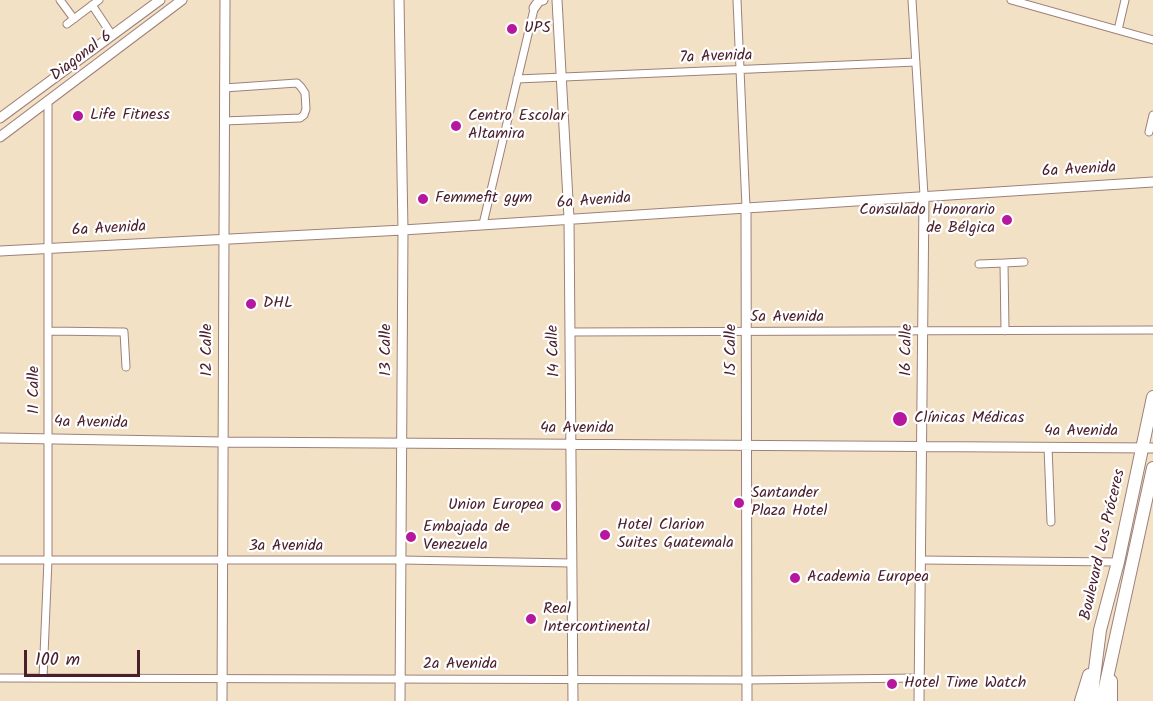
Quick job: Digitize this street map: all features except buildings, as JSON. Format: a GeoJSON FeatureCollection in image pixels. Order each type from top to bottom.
{"type":"FeatureCollection","features":[{"type":"Feature","properties":{"kind":"highway","name":"Boulevard Los Próceres"},"geometry":{"type":"LineString","coordinates":[[1091,701],[1100,630],[1148,448],[1153,397]]}},
{"type":"Feature","properties":{"kind":"highway","name":"Boulevard Los Próceres"},"geometry":{"type":"LineString","coordinates":[[1102,701],[1153,468]]}},
{"type":"Feature","properties":{"kind":"highway"},"geometry":{"type":"LineString","coordinates":[[1081,701],[1100,630]]}},
{"type":"Feature","properties":{"kind":"highway"},"geometry":{"type":"LineString","coordinates":[[1109,671],[1112,688],[1111,701]]}},
{"type":"Feature","properties":{"kind":"street"},"geometry":{"type":"LineString","coordinates":[[60,0],[74,18]]}},
{"type":"Feature","properties":{"kind":"street"},"geometry":{"type":"LineString","coordinates":[[67,24],[99,0]]}},
{"type":"Feature","properties":{"kind":"street","name":"Diagonal 6"},"geometry":{"type":"LineString","coordinates":[[0,118],[160,0]]}},
{"type":"Feature","properties":{"kind":"street","name":"Diagonal 6"},"geometry":{"type":"LineString","coordinates":[[0,137],[182,0]]}},
{"type":"Feature","properties":{"kind":"street","name":"13 Calle"},"geometry":{"type":"LineString","coordinates":[[399,0],[403,230],[400,701]]}},
{"type":"Feature","properties":{"kind":"street"},"geometry":{"type":"LineString","coordinates":[[483,224],[535,4],[543,0]]}},
{"type":"Feature","properties":{"kind":"street"},"geometry":{"type":"LineString","coordinates":[[550,0],[557,4]]}},
{"type":"Feature","properties":{"kind":"street","name":"15 Calle"},"geometry":{"type":"LineString","coordinates":[[736,0],[746,207],[747,701]]}},
{"type":"Feature","properties":{"kind":"street","name":"16 Calle"},"geometry":{"type":"LineString","coordinates":[[912,0],[924,195],[919,701]]}},
{"type":"Feature","properties":{"kind":"street"},"geometry":{"type":"LineString","coordinates":[[1011,0],[1153,40]]}},
{"type":"Feature","properties":{"kind":"street"},"geometry":{"type":"LineString","coordinates":[[1118,30],[1125,0]]}},
{"type":"Feature","properties":{"kind":"street","name":"12 Calle"},"geometry":{"type":"LineString","coordinates":[[222,701],[225,1]]}},
{"type":"Feature","properties":{"kind":"street","name":"14 Calle"},"geometry":{"type":"LineString","coordinates":[[557,4],[569,218],[573,701]]}},
{"type":"Feature","properties":{"kind":"street"},"geometry":{"type":"LineString","coordinates":[[92,5],[111,35]]}},
{"type":"Feature","properties":{"kind":"street","name":"7a Avenida"},"geometry":{"type":"LineString","coordinates":[[517,79],[916,62]]}},
{"type":"Feature","properties":{"kind":"street"},"geometry":{"type":"LineString","coordinates":[[224,88],[297,83],[304,93],[306,109],[304,115],[300,117],[224,121]]}},
{"type":"Feature","properties":{"kind":"street","name":"11 Calle"},"geometry":{"type":"LineString","coordinates":[[43,678],[48,560],[48,101]]}},
{"type":"Feature","properties":{"kind":"street"},"geometry":{"type":"LineString","coordinates":[[1149,132],[1153,115]]}},
{"type":"Feature","properties":{"kind":"street","name":"6a Avenida"},"geometry":{"type":"LineString","coordinates":[[0,251],[403,230],[1153,182]]}},
{"type":"Feature","properties":{"kind":"street"},"geometry":{"type":"LineString","coordinates":[[979,264],[1024,262]]}},
{"type":"Feature","properties":{"kind":"street"},"geometry":{"type":"LineString","coordinates":[[1004,263],[1005,331]]}},
{"type":"Feature","properties":{"kind":"street","name":"5a Avenida"},"geometry":{"type":"LineString","coordinates":[[570,332],[1153,330]]}},
{"type":"Feature","properties":{"kind":"street"},"geometry":{"type":"LineString","coordinates":[[48,332],[124,332],[126,367]]}},
{"type":"Feature","properties":{"kind":"street","name":"4a Avenida"},"geometry":{"type":"LineString","coordinates":[[0,438],[223,442],[1148,448]]}},
{"type":"Feature","properties":{"kind":"street"},"geometry":{"type":"LineString","coordinates":[[1048,447],[1051,522]]}},
{"type":"Feature","properties":{"kind":"street","name":"3a Avenida"},"geometry":{"type":"LineString","coordinates":[[0,561],[401,560],[572,563]]}},
{"type":"Feature","properties":{"kind":"street"},"geometry":{"type":"LineString","coordinates":[[920,560],[1118,562]]}},
{"type":"Feature","properties":{"kind":"street","name":"2a Avenida"},"geometry":{"type":"LineString","coordinates":[[0,678],[747,680],[919,678]]}},
{"type":"Feature","properties":{"kind":"place","name":"UPS"},"geometry":{"type":"Point","coordinates":[512,29]}},
{"type":"Feature","properties":{"kind":"place","name":"Life Fitness"},"geometry":{"type":"Point","coordinates":[78,116]}},
{"type":"Feature","properties":{"kind":"place","name":"Centro Escolar Altamira"},"geometry":{"type":"Point","coordinates":[456,126]}},
{"type":"Feature","properties":{"kind":"place","name":"Femmefit gym"},"geometry":{"type":"Point","coordinates":[423,199]}},
{"type":"Feature","properties":{"kind":"place","name":"Consulado Honorario de Bélgica"},"geometry":{"type":"Point","coordinates":[1007,220]}},
{"type":"Feature","properties":{"kind":"place","name":"DHL"},"geometry":{"type":"Point","coordinates":[251,304]}},
{"type":"Feature","properties":{"kind":"place","name":"Clínicas Médicas"},"geometry":{"type":"Point","coordinates":[900,419]}},
{"type":"Feature","properties":{"kind":"place","name":"Santander Plaza Hotel"},"geometry":{"type":"Point","coordinates":[739,503]}},
{"type":"Feature","properties":{"kind":"place","name":"Union Europea"},"geometry":{"type":"Point","coordinates":[556,506]}},
{"type":"Feature","properties":{"kind":"place","name":"Hotel Clarion Suites Guatemala"},"geometry":{"type":"Point","coordinates":[605,535]}},
{"type":"Feature","properties":{"kind":"place","name":"Embajada de Venezuela"},"geometry":{"type":"Point","coordinates":[411,537]}},
{"type":"Feature","properties":{"kind":"place","name":"Academia Europea"},"geometry":{"type":"Point","coordinates":[795,578]}},
{"type":"Feature","properties":{"kind":"place","name":"Real Intercontinental"},"geometry":{"type":"Point","coordinates":[531,619]}},
{"type":"Feature","properties":{"kind":"place","name":"Hotel Time Watch"},"geometry":{"type":"Point","coordinates":[892,684]}}]}
